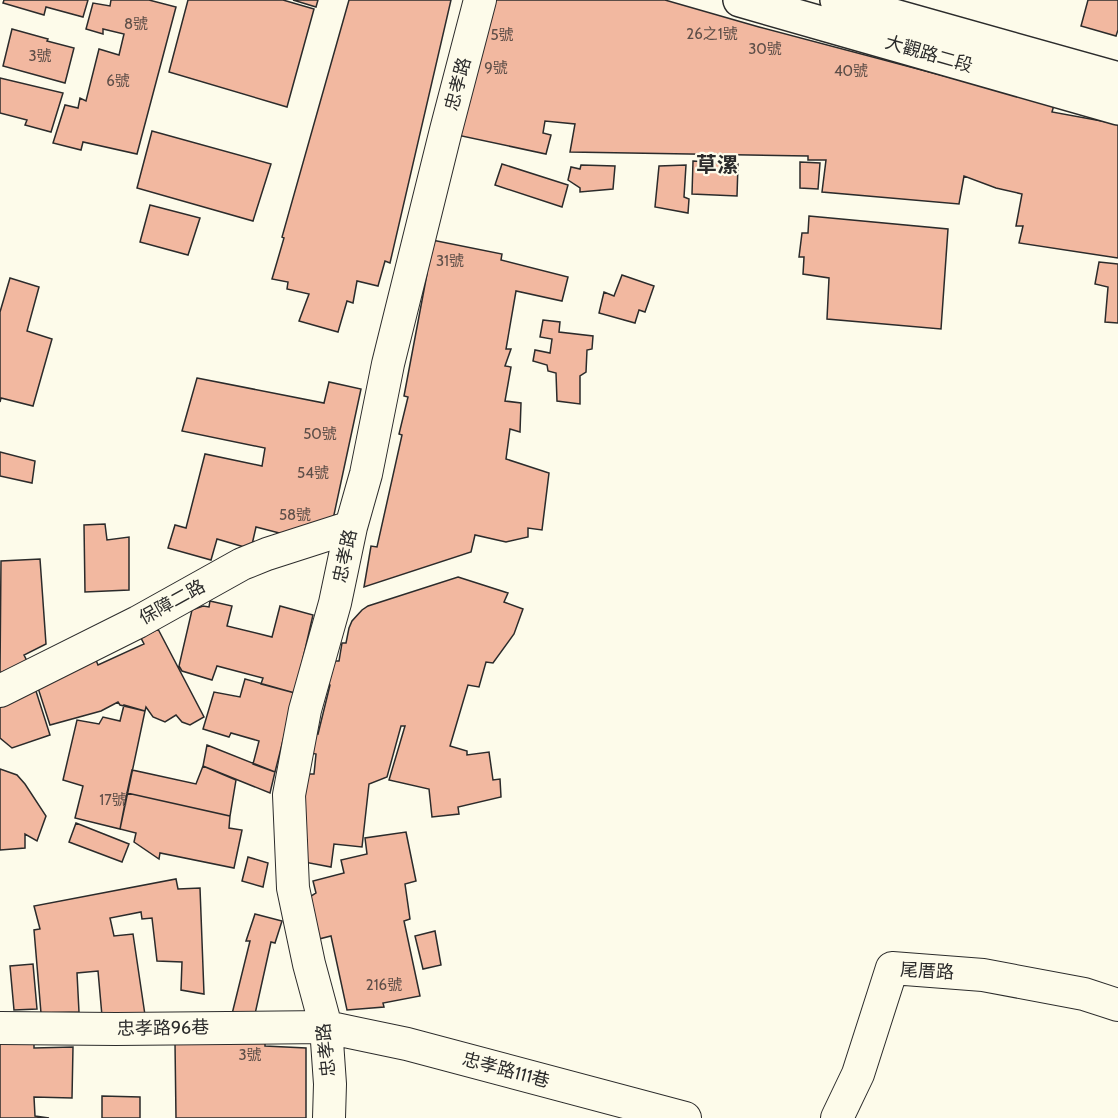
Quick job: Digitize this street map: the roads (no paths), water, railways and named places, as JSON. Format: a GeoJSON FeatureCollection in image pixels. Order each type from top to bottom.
{"type":"FeatureCollection","features":[{"type":"Feature","properties":{"kind":"main road","name":"大觀路二段"},"geometry":{"type":"LineString","coordinates":[[740,0],[1118,108]]}},
{"type":"Feature","properties":{"kind":"main road","name":"大觀路二段"},"geometry":{"type":"LineString","coordinates":[[837,0],[1118,79]]}},
{"type":"Feature","properties":{"kind":"street","name":"忠孝路"},"geometry":{"type":"LineString","coordinates":[[329,1118],[330,1084],[326,1027],[309,964],[293,888],[289,795],[305,710],[335,603],[351,527],[366,474],[388,364],[480,0]]}},
{"type":"Feature","properties":{"kind":"street","name":"保障二路"},"geometry":{"type":"LineString","coordinates":[[0,691],[138,622],[242,564],[351,527]]}},
{"type":"Feature","properties":{"kind":"street","name":"尾厝路"},"geometry":{"type":"LineString","coordinates":[[837,1118],[858,1074],[892,968],[982,975],[1084,994],[1118,1005]]}},
{"type":"Feature","properties":{"kind":"street","name":"忠孝路96巷"},"geometry":{"type":"LineString","coordinates":[[0,1028],[326,1027]]}},
{"type":"Feature","properties":{"kind":"street","name":"忠孝路111巷"},"geometry":{"type":"LineString","coordinates":[[326,1027],[407,1044],[686,1118]]}},
{"type":"Feature","properties":{"kind":"district","name":"草漯"},"geometry":{"type":"Point","coordinates":[717,164]}}]}
